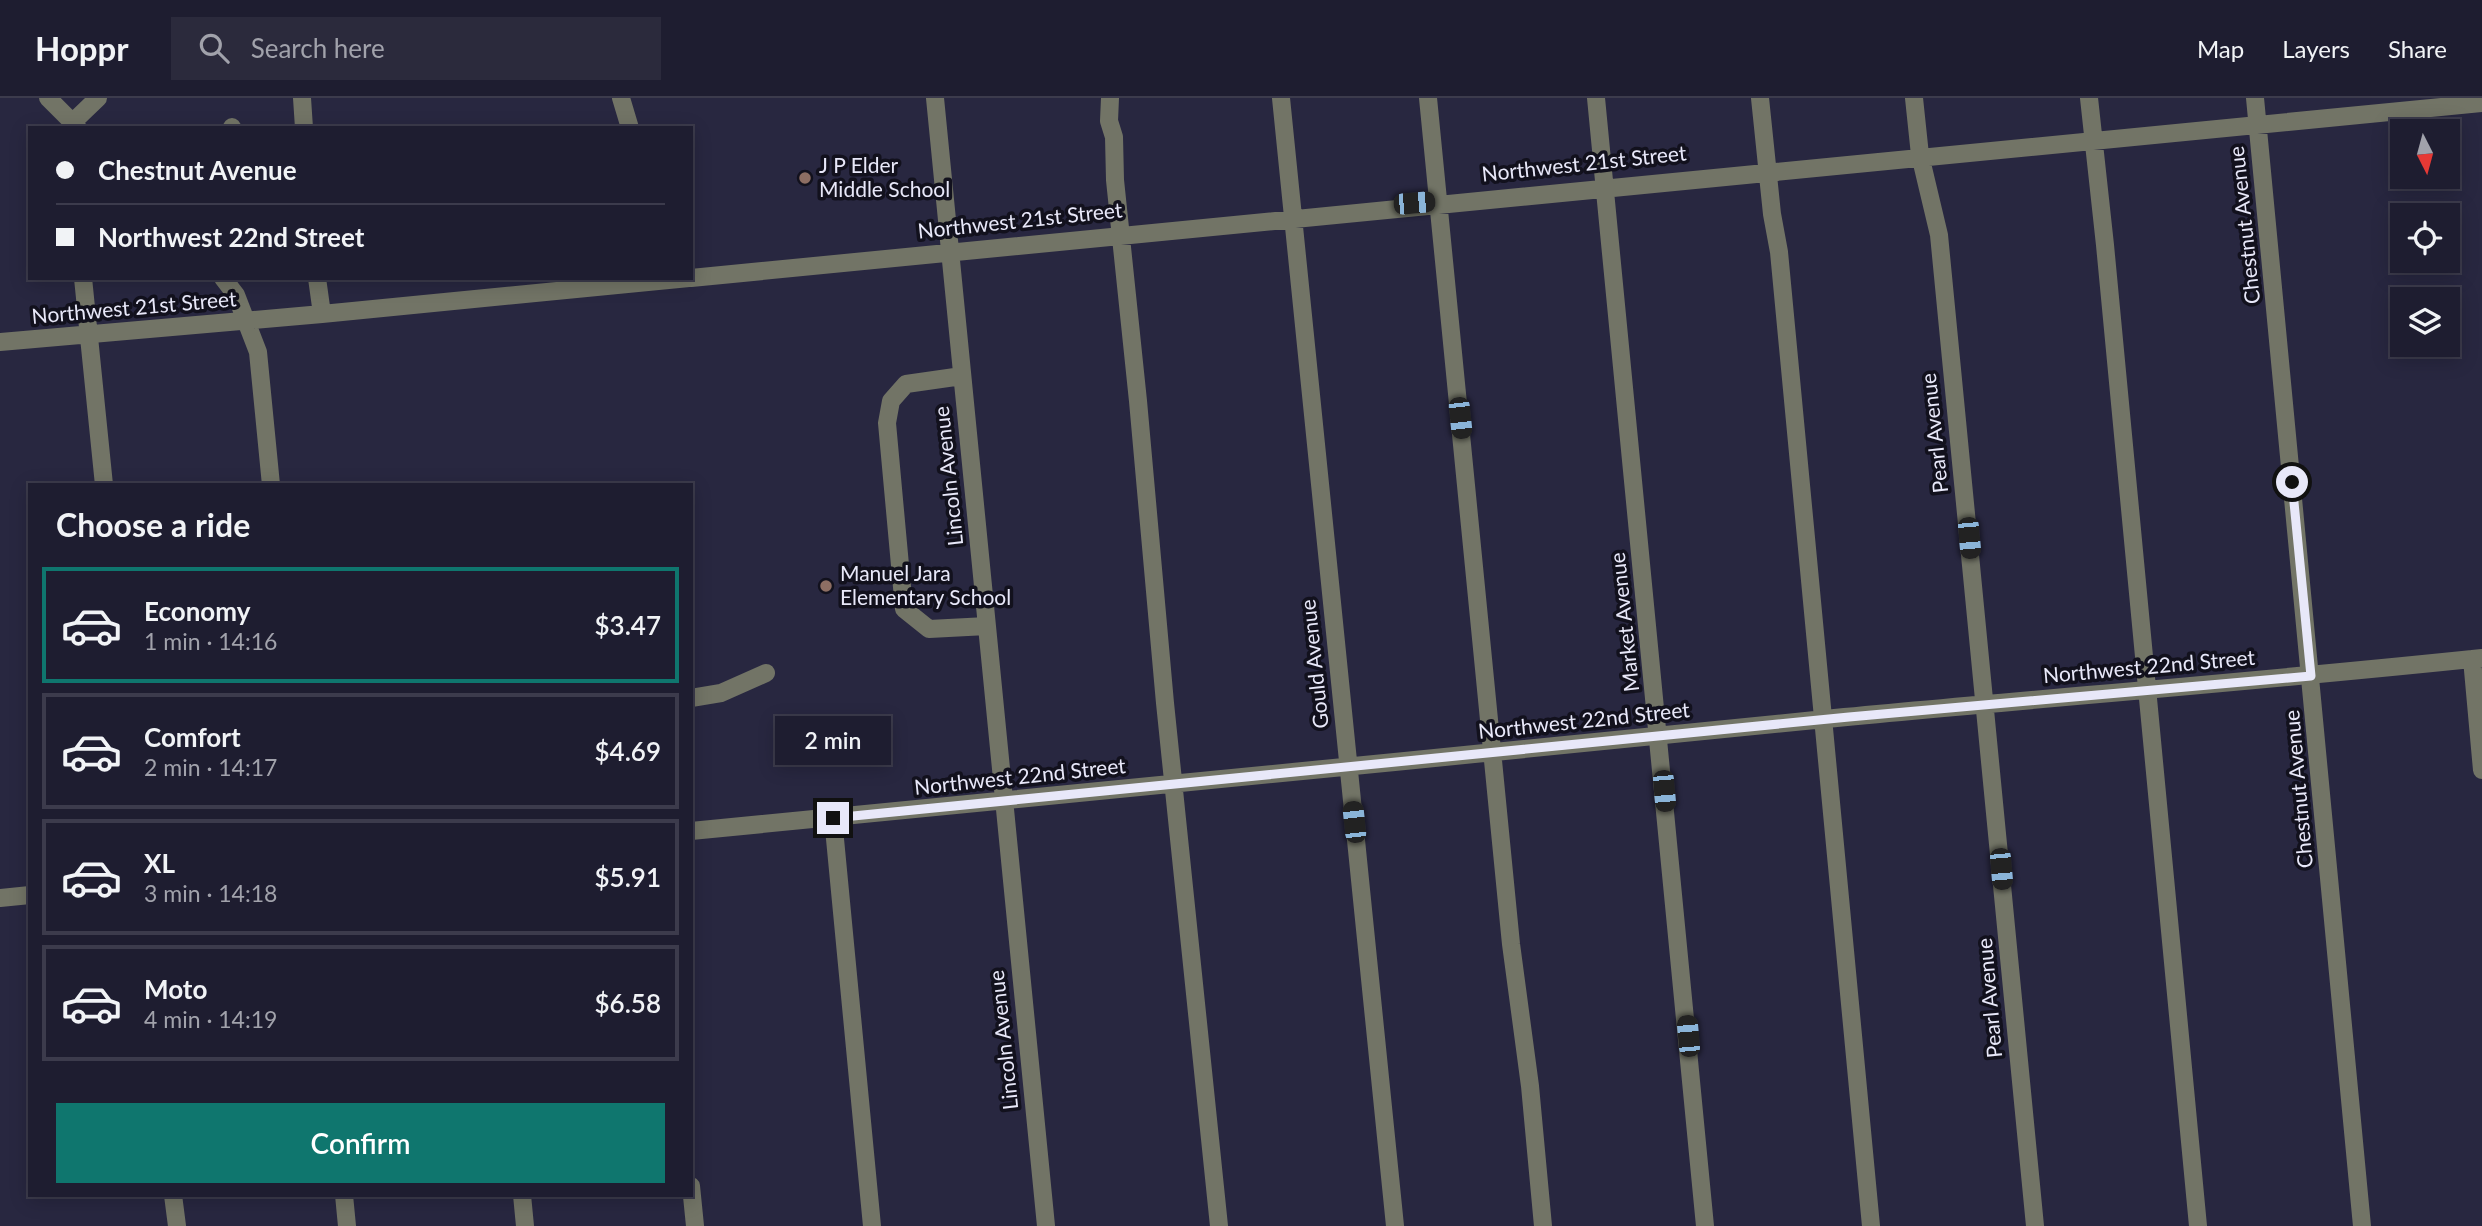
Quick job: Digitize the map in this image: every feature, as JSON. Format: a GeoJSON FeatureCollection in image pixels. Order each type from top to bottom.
{"type":"FeatureCollection","features":[{"type":"Feature","properties":{"kind":"street"},"geometry":{"type":"LineString","coordinates":[[48,98],[75,126],[98,98]]}},
{"type":"Feature","properties":{"kind":"street"},"geometry":{"type":"LineString","coordinates":[[302,98],[304,126]]}},
{"type":"Feature","properties":{"kind":"street"},"geometry":{"type":"LineString","coordinates":[[621,98],[629,126]]}},
{"type":"Feature","properties":{"kind":"street","name":"Lincoln Avenue"},"geometry":{"type":"LineString","coordinates":[[935,98],[1046,1226]]}},
{"type":"Feature","properties":{"kind":"street"},"geometry":{"type":"LineString","coordinates":[[1110,98],[1109,121],[1114,138],[1120,234],[1219,1226]]}},
{"type":"Feature","properties":{"kind":"street","name":"Gould Avenue"},"geometry":{"type":"LineString","coordinates":[[1281,98],[1395,1226]]}},
{"type":"Feature","properties":{"kind":"street"},"geometry":{"type":"LineString","coordinates":[[1428,98],[1511,944],[1530,1086],[1543,1226]]}},
{"type":"Feature","properties":{"kind":"street","name":"Market Avenue"},"geometry":{"type":"LineString","coordinates":[[1596,98],[1706,1226]]}},
{"type":"Feature","properties":{"kind":"street"},"geometry":{"type":"LineString","coordinates":[[1760,98],[1780,266],[1871,1226]]}},
{"type":"Feature","properties":{"kind":"street","name":"Pearl Avenue"},"geometry":{"type":"LineString","coordinates":[[1914,98],[1920,155],[1939,235],[2035,1226]]}},
{"type":"Feature","properties":{"kind":"street"},"geometry":{"type":"LineString","coordinates":[[2089,98],[2199,1226]]}},
{"type":"Feature","properties":{"kind":"street","name":"Chestnut Avenue"},"geometry":{"type":"LineString","coordinates":[[2255,98],[2362,1226]]}},
{"type":"Feature","properties":{"kind":"street","name":"Northwest 21st Street"},"geometry":{"type":"LineString","coordinates":[[693,278],[1293,215],[2092,137],[2482,103]]}},
{"type":"Feature","properties":{"kind":"street"},"geometry":{"type":"LineString","coordinates":[[83,280],[104,483]]}},
{"type":"Feature","properties":{"kind":"street"},"geometry":{"type":"LineString","coordinates":[[225,280],[236,295],[258,352],[271,483]]}},
{"type":"Feature","properties":{"kind":"street"},"geometry":{"type":"LineString","coordinates":[[317,280],[322,314]]}},
{"type":"Feature","properties":{"kind":"street","name":"Northwest 21st Street"},"geometry":{"type":"LineString","coordinates":[[0,342],[322,314],[648,280]]}},
{"type":"Feature","properties":{"kind":"street"},"geometry":{"type":"LineString","coordinates":[[962,376],[906,384],[891,401],[887,423],[904,609],[929,629],[987,626]]}},
{"type":"Feature","properties":{"kind":"street"},"geometry":{"type":"LineString","coordinates":[[2477,659],[2482,770]]}},
{"type":"Feature","properties":{"kind":"street","name":"Northwest 22nd Street"},"geometry":{"type":"LineString","coordinates":[[693,831],[1985,704],[2477,659]]}},
{"type":"Feature","properties":{"kind":"street"},"geometry":{"type":"LineString","coordinates":[[693,698],[721,694],[766,673]]}},
{"type":"Feature","properties":{"kind":"street"},"geometry":{"type":"LineString","coordinates":[[833,818],[872,1226]]}},
{"type":"Feature","properties":{"kind":"street"},"geometry":{"type":"LineString","coordinates":[[0,898],[28,895]]}},
{"type":"Feature","properties":{"kind":"street"},"geometry":{"type":"LineString","coordinates":[[173,1197],[177,1226]]}},
{"type":"Feature","properties":{"kind":"street"},"geometry":{"type":"LineString","coordinates":[[344,1197],[347,1226]]}},
{"type":"Feature","properties":{"kind":"street"},"geometry":{"type":"LineString","coordinates":[[522,1197],[525,1226]]}},
{"type":"Feature","properties":{"kind":"street"},"geometry":{"type":"LineString","coordinates":[[692,1197],[695,1226]]}},
{"type":"Feature","properties":{"kind":"place","name":"J P Elder Middle School"},"geometry":{"type":"Point","coordinates":[805,178]}},
{"type":"Feature","properties":{"kind":"place","name":"Manuel Jara Elementary School"},"geometry":{"type":"Point","coordinates":[826,586]}},
{"type":"Feature","properties":{"kind":"route"},"geometry":{"type":"LineString","coordinates":[[833,818],[1849,717],[2311,676],[2292,482]]}}]}
